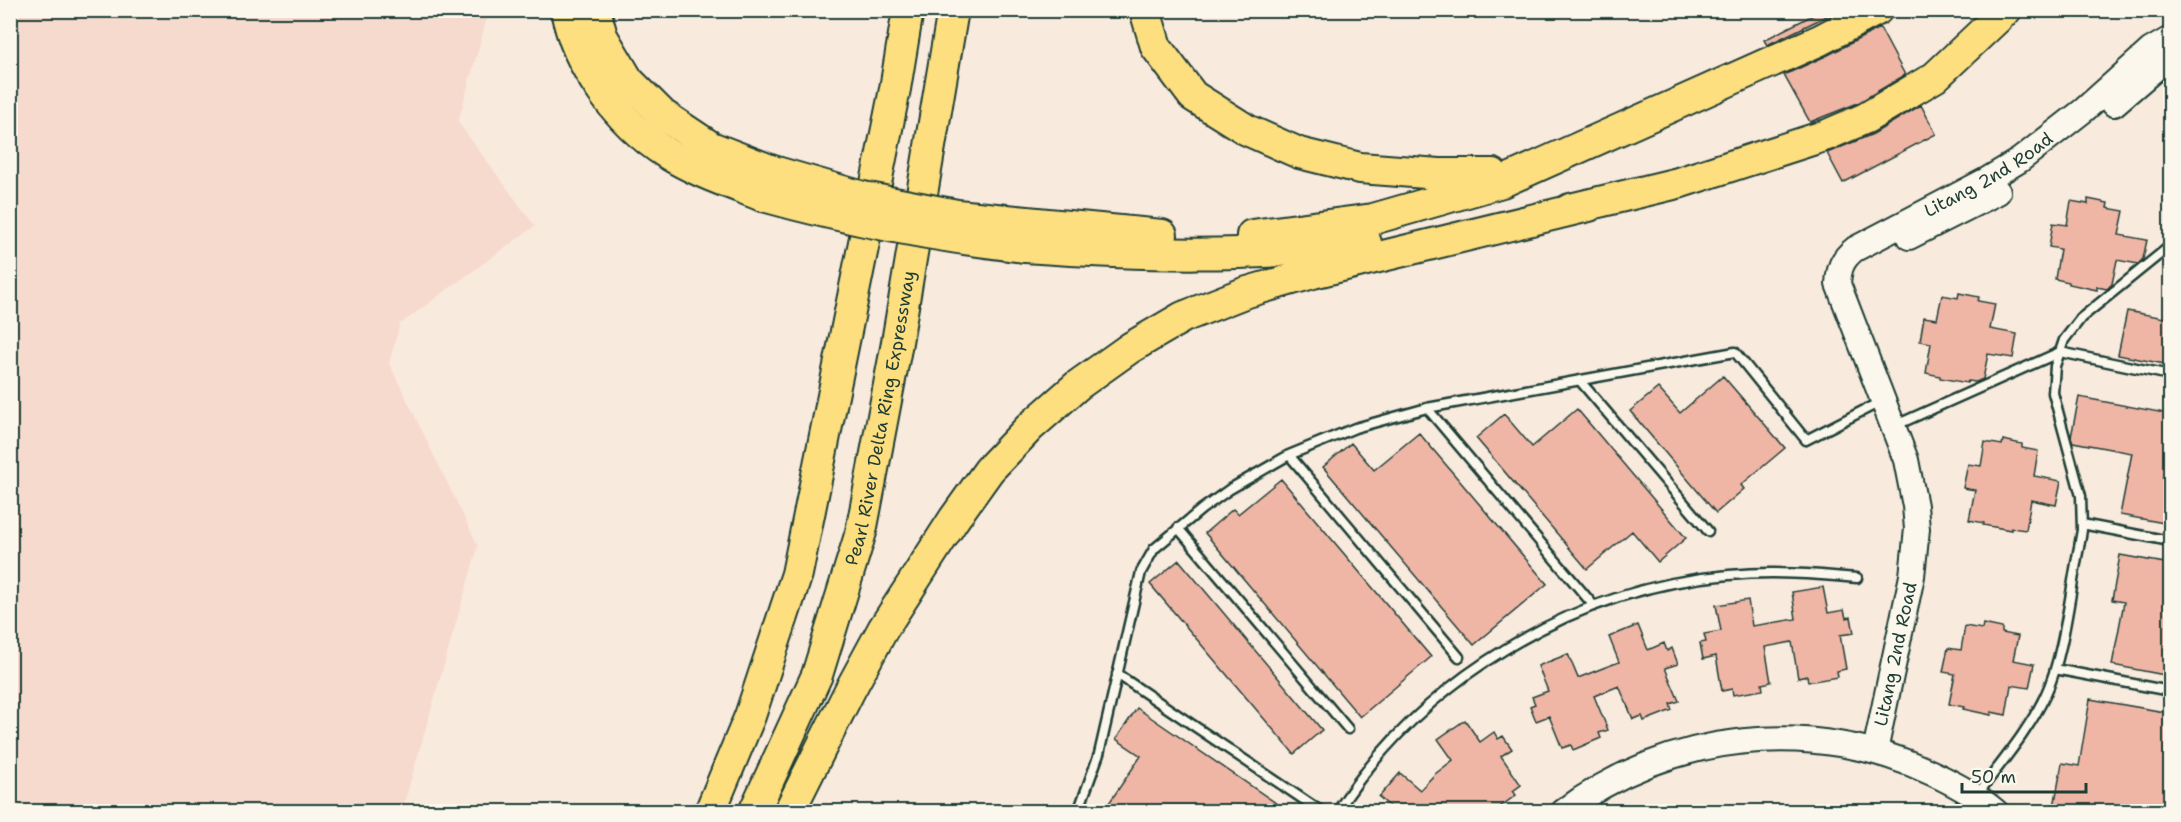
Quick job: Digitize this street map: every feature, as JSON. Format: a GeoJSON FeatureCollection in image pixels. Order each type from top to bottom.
{"type":"FeatureCollection","features":[{"type":"Feature","properties":{"kind":"highway"},"geometry":{"type":"LineString","coordinates":[[566,10],[576,43],[605,95],[643,136],[666,153],[691,167],[768,183],[863,197],[957,215],[1026,234],[1175,254],[1318,249],[1398,239],[1589,206]]}},
{"type":"Feature","properties":{"kind":"highway"},"geometry":{"type":"LineString","coordinates":[[595,10],[602,36],[628,80],[663,115],[768,183]]}},
{"type":"Feature","properties":{"kind":"highway"},"geometry":{"type":"LineString","coordinates":[[894,10],[895,89]]}},
{"type":"Feature","properties":{"kind":"highway"},"geometry":{"type":"LineString","coordinates":[[710,812],[750,716],[797,574],[895,89],[908,10]]}},
{"type":"Feature","properties":{"kind":"highway","name":"Pearl River Delta Ring Expressway"},"geometry":{"type":"LineString","coordinates":[[754,812],[817,675],[861,532],[896,348],[953,10]]}},
{"type":"Feature","properties":{"kind":"highway"},"geometry":{"type":"LineString","coordinates":[[1145,10],[1156,47],[1193,96],[1247,130],[1299,153],[1360,168],[1438,174],[1520,174]]}},
{"type":"Feature","properties":{"kind":"highway"},"geometry":{"type":"LineString","coordinates":[[1026,234],[1251,235],[1373,219],[1502,182],[1820,40],[1877,10]]}},
{"type":"Feature","properties":{"kind":"highway"},"geometry":{"type":"LineString","coordinates":[[789,812],[850,690],[884,629],[954,519],[989,470],[1030,427],[1078,385],[1130,348],[1183,318],[1244,293],[1313,273],[1678,183],[1827,135],[1866,118],[1935,77],[2006,10]]}},
{"type":"Feature","properties":{"kind":"street","name":"Litang 2nd Road"},"geometry":{"type":"LineString","coordinates":[[1875,752],[1912,576],[1917,529],[1912,483],[1906,459],[1838,284],[1839,273],[1846,255],[2020,160],[2084,110],[2151,50],[2170,39]]}},
{"type":"Feature","properties":{"kind":"street","name":"Litang 2nd Road"},"geometry":{"type":"LineString","coordinates":[[1850,318],[1847,288],[1858,266],[1879,250],[1956,214],[2034,169],[2084,131],[2156,68],[2170,59]]}},
{"type":"Feature","properties":{"kind":"street"},"geometry":{"type":"LineString","coordinates":[[1563,812],[1582,797],[1620,776],[1660,759],[1702,747],[1745,740],[1789,738],[1832,742],[1916,765],[1956,784],[1996,812]]}},
{"type":"Feature","properties":{"kind":"lane"},"geometry":{"type":"LineString","coordinates":[[1975,797],[2036,713],[2046,695],[2055,669],[2079,547],[2082,524],[2081,496],[2053,393],[2055,366],[2064,340],[2081,318],[2170,246]]}},
{"type":"Feature","properties":{"kind":"lane"},"geometry":{"type":"LineString","coordinates":[[1080,810],[1099,754],[1141,572],[1154,549],[1230,489],[1289,455],[1355,428],[1427,408],[1581,382],[1735,352],[1806,440],[1883,400]]}},
{"type":"Feature","properties":{"kind":"lane"},"geometry":{"type":"LineString","coordinates":[[1894,426],[2060,352],[2170,375]]}},
{"type":"Feature","properties":{"kind":"lane"},"geometry":{"type":"LineString","coordinates":[[1581,382],[1708,531]]}},
{"type":"Feature","properties":{"kind":"lane"},"geometry":{"type":"LineString","coordinates":[[1427,408],[1594,606]]}},
{"type":"Feature","properties":{"kind":"lane"},"geometry":{"type":"LineString","coordinates":[[1289,455],[1459,657]]}},
{"type":"Feature","properties":{"kind":"lane"},"geometry":{"type":"LineString","coordinates":[[2082,524],[2170,541]]}},
{"type":"Feature","properties":{"kind":"lane"},"geometry":{"type":"LineString","coordinates":[[1178,528],[1348,729]]}},
{"type":"Feature","properties":{"kind":"lane"},"geometry":{"type":"LineString","coordinates":[[1337,812],[1364,774],[1393,740],[1438,697],[1490,659],[1545,627],[1594,606],[1665,584],[1729,574],[1793,572],[1857,578]]}},
{"type":"Feature","properties":{"kind":"lane"},"geometry":{"type":"LineString","coordinates":[[2055,669],[2170,691]]}},
{"type":"Feature","properties":{"kind":"lane"},"geometry":{"type":"LineString","coordinates":[[1118,674],[1322,812]]}},
{"type":"Feature","properties":{"kind":"shaded area"},"geometry":{"type":"Polygon","coordinates":[[[10,11],[489,11],[458,122],[535,226],[400,324],[389,363],[478,546],[402,811],[11,811],[10,11]]]}},
{"type":"Feature","properties":{"kind":"building"},"geometry":{"type":"Polygon","coordinates":[[[1823,10],[1839,10],[1767,45],[1764,40],[1823,10]]]}},
{"type":"Feature","properties":{"kind":"building"},"geometry":{"type":"Polygon","coordinates":[[[1880,28],[1905,75],[1858,103],[1810,122],[1784,75],[1880,28]]]}},
{"type":"Feature","properties":{"kind":"building"},"geometry":{"type":"Polygon","coordinates":[[[1921,105],[1936,134],[1843,183],[1827,153],[1873,134],[1921,105]]]}},
{"type":"Feature","properties":{"kind":"building"},"geometry":{"type":"Polygon","coordinates":[[[2088,199],[2108,203],[2107,208],[2124,211],[2119,235],[2147,240],[2143,259],[2138,264],[2117,260],[2112,284],[2107,289],[2097,287],[2097,290],[2055,279],[2060,249],[2049,247],[2053,223],[2067,225],[2071,201],[2088,204],[2088,199]]]}},
{"type":"Feature","properties":{"kind":"building"},"geometry":{"type":"Polygon","coordinates":[[[1959,293],[1979,297],[1978,301],[1995,304],[1990,329],[2017,334],[2013,358],[1988,354],[1983,379],[1976,382],[1968,381],[1967,383],[1926,373],[1931,343],[1920,341],[1924,317],[1937,319],[1942,295],[1958,298],[1959,293]]]}},
{"type":"Feature","properties":{"kind":"building"},"geometry":{"type":"Polygon","coordinates":[[[2127,311],[2170,319],[2170,365],[2118,355],[2127,311]]]}},
{"type":"Feature","properties":{"kind":"building"},"geometry":{"type":"Polygon","coordinates":[[[1723,376],[1785,448],[1741,485],[1744,489],[1716,513],[1630,411],[1658,388],[1680,413],[1723,376]]]}},
{"type":"Feature","properties":{"kind":"building"},"geometry":{"type":"Polygon","coordinates":[[[2079,397],[2170,414],[2170,433],[2163,477],[2170,478],[2170,524],[2120,515],[2132,453],[2073,442],[2071,437],[2079,397]]]}},
{"type":"Feature","properties":{"kind":"building"},"geometry":{"type":"Polygon","coordinates":[[[1577,409],[1686,538],[1658,562],[1632,531],[1587,569],[1476,438],[1504,414],[1532,447],[1577,409]]]}},
{"type":"Feature","properties":{"kind":"building"},"geometry":{"type":"Polygon","coordinates":[[[1419,433],[1547,584],[1474,645],[1323,467],[1351,443],[1374,470],[1419,433]]]}},
{"type":"Feature","properties":{"kind":"building"},"geometry":{"type":"Polygon","coordinates":[[[2003,440],[2022,444],[2022,448],[2038,451],[2034,476],[2061,481],[2056,505],[2031,500],[2026,530],[2011,528],[2011,530],[1969,520],[1975,490],[1963,488],[1968,464],[1981,466],[1985,442],[2002,445],[2003,440]]]}},
{"type":"Feature","properties":{"kind":"building"},"geometry":{"type":"Polygon","coordinates":[[[1281,479],[1431,657],[1360,717],[1205,533],[1233,509],[1238,514],[1281,479]]]}},
{"type":"Feature","properties":{"kind":"building"},"geometry":{"type":"Polygon","coordinates":[[[2120,555],[2170,564],[2170,676],[2112,665],[2124,602],[2112,600],[2120,555]]]}},
{"type":"Feature","properties":{"kind":"building"},"geometry":{"type":"Polygon","coordinates":[[[1179,560],[1322,730],[1294,754],[1150,584],[1179,560]]]}},
{"type":"Feature","properties":{"kind":"building"},"geometry":{"type":"Polygon","coordinates":[[[1823,587],[1828,613],[1844,610],[1846,618],[1851,617],[1854,633],[1840,635],[1846,669],[1837,671],[1838,677],[1808,682],[1807,676],[1798,678],[1792,642],[1765,647],[1771,682],[1762,684],[1763,690],[1733,695],[1732,689],[1722,691],[1716,656],[1703,659],[1700,643],[1706,642],[1704,634],[1721,631],[1716,605],[1748,600],[1752,626],[1796,619],[1792,592],[1823,587]]]}},
{"type":"Feature","properties":{"kind":"building"},"geometry":{"type":"Polygon","coordinates":[[[1983,624],[2002,628],[2002,633],[2018,636],[2013,660],[2034,664],[2029,688],[2011,685],[2006,715],[1991,712],[1991,715],[1949,704],[1955,674],[1943,672],[1948,648],[1961,650],[1965,626],[1982,629],[1983,624]]]}},
{"type":"Feature","properties":{"kind":"building"},"geometry":{"type":"Polygon","coordinates":[[[1638,625],[1648,650],[1664,643],[1667,651],[1672,648],[1678,664],[1665,668],[1679,701],[1670,704],[1672,710],[1644,721],[1642,716],[1633,719],[1619,686],[1594,696],[1608,730],[1599,733],[1601,738],[1573,750],[1571,745],[1562,748],[1549,716],[1536,721],[1530,706],[1535,704],[1532,697],[1548,691],[1538,666],[1568,654],[1578,678],[1619,662],[1609,637],[1638,625]]]}},
{"type":"Feature","properties":{"kind":"building"},"geometry":{"type":"Polygon","coordinates":[[[2090,699],[2170,713],[2170,812],[2076,812],[2054,807],[2062,763],[2079,766],[2090,699]]]}},
{"type":"Feature","properties":{"kind":"building"},"geometry":{"type":"Polygon","coordinates":[[[1137,708],[1289,812],[1121,812],[1109,803],[1141,756],[1116,739],[1137,708]]]}},
{"type":"Feature","properties":{"kind":"building"},"geometry":{"type":"Polygon","coordinates":[[[1465,720],[1480,742],[1494,732],[1498,739],[1503,736],[1512,749],[1501,756],[1521,785],[1513,791],[1516,795],[1493,812],[1396,812],[1379,797],[1400,773],[1420,790],[1453,760],[1438,739],[1465,720]]]}}]}
